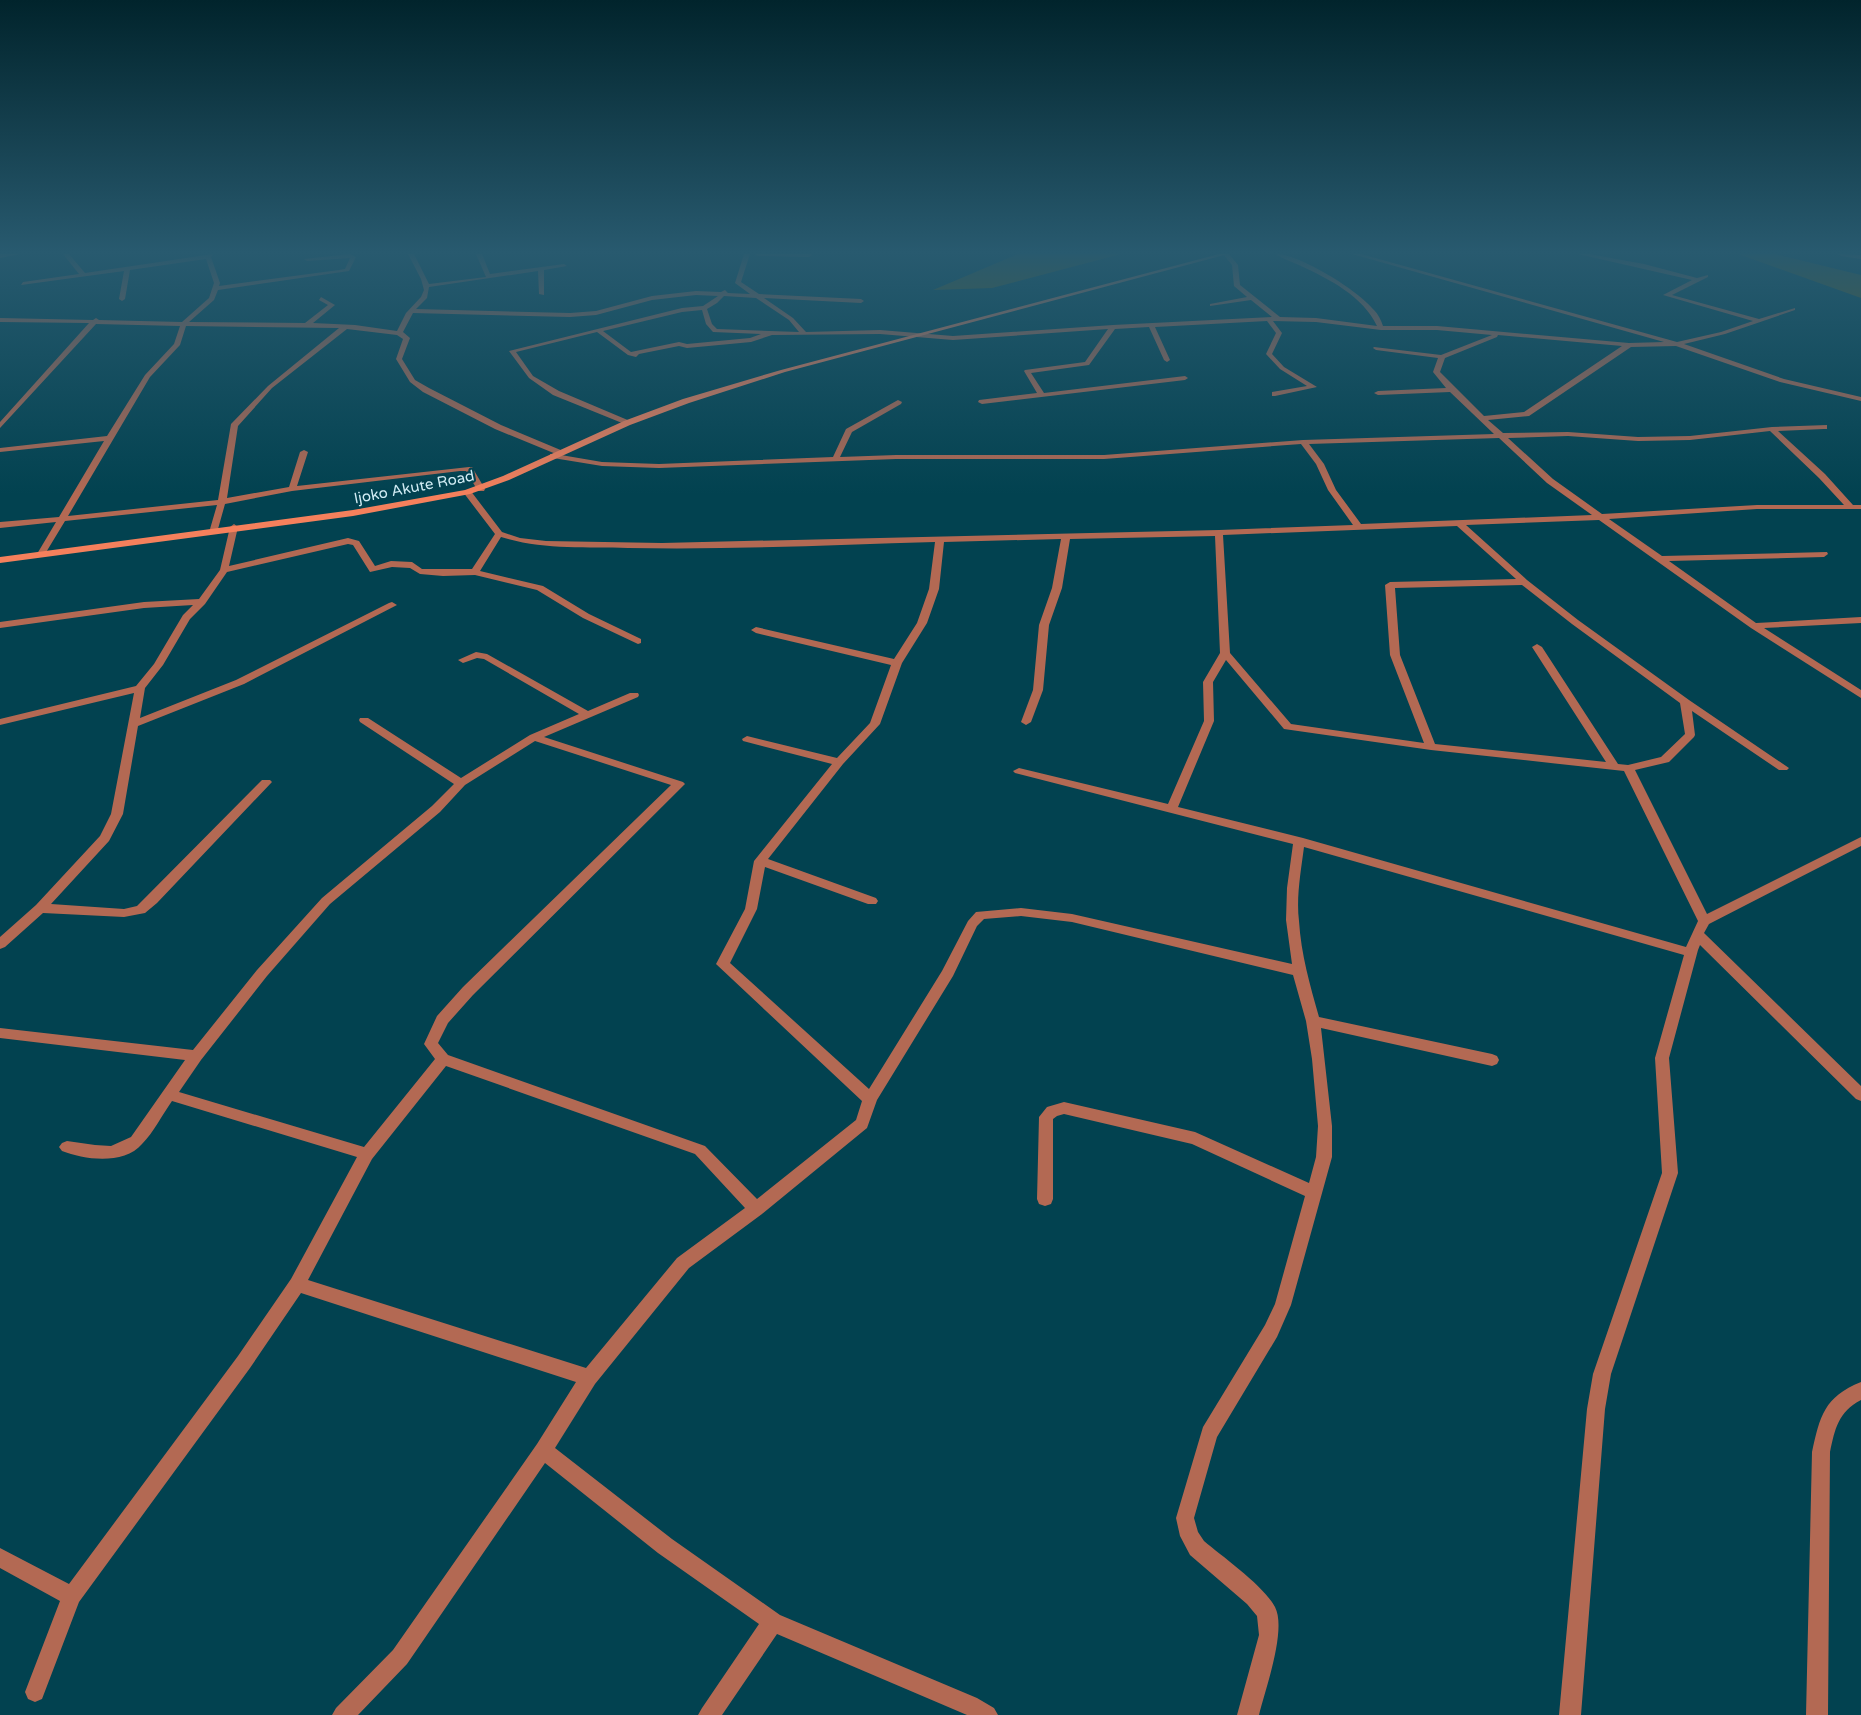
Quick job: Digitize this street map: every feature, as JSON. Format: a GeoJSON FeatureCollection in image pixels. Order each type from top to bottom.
{"type":"FeatureCollection","features":[{"type":"Feature","properties":{"kind":"main road","name":"Ijoko Akute Road"},"geometry":{"type":"LineString","coordinates":[[0,560],[234,527],[353,513],[481,489],[627,423],[783,371],[921,334]]}},
{"type":"Feature","properties":{"kind":"street"},"geometry":{"type":"LineString","coordinates":[[0,426],[83,334]]}},
{"type":"Feature","properties":{"kind":"street"},"geometry":{"type":"LineString","coordinates":[[41,554],[147,376],[177,345],[181,334]]}},
{"type":"Feature","properties":{"kind":"street"},"geometry":{"type":"LineString","coordinates":[[214,530],[222,501],[234,426],[270,387],[336,334]]}},
{"type":"Feature","properties":{"kind":"street"},"geometry":{"type":"LineString","coordinates":[[401,334],[407,338],[399,359],[412,381],[444,400],[556,454],[602,464],[658,466],[836,458],[1104,458],[1304,442],[1568,434],[1638,439],[1680,438],[1772,429],[1824,427]]}},
{"type":"Feature","properties":{"kind":"street"},"geometry":{"type":"LineString","coordinates":[[581,334],[512,351],[531,376],[556,393],[627,423]]}},
{"type":"Feature","properties":{"kind":"street"},"geometry":{"type":"LineString","coordinates":[[603,334],[630,354],[644,356]]}},
{"type":"Feature","properties":{"kind":"street"},"geometry":{"type":"LineString","coordinates":[[630,354],[680,344],[687,346],[751,340],[768,334]]}},
{"type":"Feature","properties":{"kind":"street"},"geometry":{"type":"LineString","coordinates":[[899,334],[953,338],[1011,334]]}},
{"type":"Feature","properties":{"kind":"street"},"geometry":{"type":"LineString","coordinates":[[1042,394],[1027,371],[1087,364],[1108,334]]}},
{"type":"Feature","properties":{"kind":"street"},"geometry":{"type":"LineString","coordinates":[[1154,334],[1167,360]]}},
{"type":"Feature","properties":{"kind":"street"},"geometry":{"type":"LineString","coordinates":[[1275,394],[1313,387],[1282,368],[1269,354],[1279,334]]}},
{"type":"Feature","properties":{"kind":"street"},"geometry":{"type":"LineString","coordinates":[[1490,334],[1583,339],[1629,345],[1677,344],[1714,334]]}},
{"type":"Feature","properties":{"kind":"street"},"geometry":{"type":"LineString","coordinates":[[1641,334],[1677,344],[1782,381],[1861,399]]}},
{"type":"Feature","properties":{"kind":"street"},"geometry":{"type":"LineString","coordinates":[[1376,348],[1442,357],[1499,335]]}},
{"type":"Feature","properties":{"kind":"street"},"geometry":{"type":"LineString","coordinates":[[1485,418],[1526,414],[1629,345]]}},
{"type":"Feature","properties":{"kind":"street"},"geometry":{"type":"LineString","coordinates":[[1442,357],[1436,372],[1452,390],[1485,418],[1550,481],[1754,626],[1861,695]]}},
{"type":"Feature","properties":{"kind":"street"},"geometry":{"type":"LineString","coordinates":[[982,402],[1185,378]]}},
{"type":"Feature","properties":{"kind":"street"},"geometry":{"type":"LineString","coordinates":[[1378,393],[1452,390]]}},
{"type":"Feature","properties":{"kind":"street"},"geometry":{"type":"LineString","coordinates":[[836,458],[849,432],[898,402]]}},
{"type":"Feature","properties":{"kind":"street"},"geometry":{"type":"LineString","coordinates":[[1772,429],[1851,507]]}},
{"type":"Feature","properties":{"kind":"street"},"geometry":{"type":"LineString","coordinates":[[0,450],[111,438]]}},
{"type":"Feature","properties":{"kind":"street"},"geometry":{"type":"LineString","coordinates":[[1304,442],[1320,464],[1332,490],[1358,526]]}},
{"type":"Feature","properties":{"kind":"street"},"geometry":{"type":"LineString","coordinates":[[292,489],[304,452]]}},
{"type":"Feature","properties":{"kind":"street"},"geometry":{"type":"LineString","coordinates":[[0,525],[199,506],[292,489],[460,469],[469,469],[481,489]]}},
{"type":"Feature","properties":{"kind":"street"},"geometry":{"type":"LineString","coordinates":[[467,492],[499,534],[546,543],[662,546],[1219,533],[1459,524],[1757,507],[1861,507]]}},
{"type":"Feature","properties":{"kind":"street"},"geometry":{"type":"LineString","coordinates":[[1459,524],[1524,582],[1575,622],[1783,768]]}},
{"type":"Feature","properties":{"kind":"street"},"geometry":{"type":"LineString","coordinates":[[0,944],[40,908],[105,838],[117,814],[140,688],[158,664],[186,617],[201,602],[224,570],[234,527]]}},
{"type":"Feature","properties":{"kind":"street"},"geometry":{"type":"LineString","coordinates":[[1172,808],[1209,721],[1208,682],[1225,653],[1219,533]]}},
{"type":"Feature","properties":{"kind":"street"},"geometry":{"type":"LineString","coordinates":[[475,572],[491,548],[491,542],[499,534]]}},
{"type":"Feature","properties":{"kind":"street"},"geometry":{"type":"LineString","coordinates":[[1026,722],[1038,690],[1044,625],[1057,588],[1066,537]]}},
{"type":"Feature","properties":{"kind":"street"},"geometry":{"type":"LineString","coordinates":[[870,1099],[723,964],[751,909],[760,861],[839,762],[875,724],[897,663],[922,623],[934,589],[940,540]]}},
{"type":"Feature","properties":{"kind":"street"},"geometry":{"type":"LineString","coordinates":[[224,570],[348,541],[356,543],[373,570],[391,564],[412,565],[420,571],[475,572],[540,588],[586,616],[638,641]]}},
{"type":"Feature","properties":{"kind":"street"},"geometry":{"type":"LineString","coordinates":[[1659,559],[1824,554]]}},
{"type":"Feature","properties":{"kind":"street"},"geometry":{"type":"LineString","coordinates":[[1431,747],[1395,655],[1390,585],[1524,582]]}},
{"type":"Feature","properties":{"kind":"street"},"geometry":{"type":"LineString","coordinates":[[0,625],[144,605],[201,602]]}},
{"type":"Feature","properties":{"kind":"street"},"geometry":{"type":"LineString","coordinates":[[132,725],[240,682],[392,605]]}},
{"type":"Feature","properties":{"kind":"street"},"geometry":{"type":"LineString","coordinates":[[1754,626],[1861,621]]}},
{"type":"Feature","properties":{"kind":"street"},"geometry":{"type":"LineString","coordinates":[[756,630],[897,663]]}},
{"type":"Feature","properties":{"kind":"street"},"geometry":{"type":"LineString","coordinates":[[1537,647],[1621,767],[1700,927],[1861,1095]]}},
{"type":"Feature","properties":{"kind":"street"},"geometry":{"type":"LineString","coordinates":[[1225,653],[1288,727],[1431,747],[1621,767],[1665,760],[1690,735],[1686,702]]}},
{"type":"Feature","properties":{"kind":"street"},"geometry":{"type":"LineString","coordinates":[[463,660],[476,655],[487,657],[586,714]]}},
{"type":"Feature","properties":{"kind":"street"},"geometry":{"type":"LineString","coordinates":[[0,722],[140,688]]}},
{"type":"Feature","properties":{"kind":"street"},"geometry":{"type":"LineString","coordinates":[[67,1147],[107,1153],[122,1151],[136,1141],[196,1056],[262,973],[326,901],[436,809],[461,783],[534,737],[634,694]]}},
{"type":"Feature","properties":{"kind":"street"},"geometry":{"type":"LineString","coordinates":[[364,720],[461,783]]}},
{"type":"Feature","properties":{"kind":"street"},"geometry":{"type":"LineString","coordinates":[[534,737],[679,784],[528,931],[442,1020],[431,1044],[442,1059],[700,1150],[756,1209]]}},
{"type":"Feature","properties":{"kind":"street"},"geometry":{"type":"LineString","coordinates":[[747,739],[839,762]]}},
{"type":"Feature","properties":{"kind":"street"},"geometry":{"type":"LineString","coordinates":[[1019,771],[1299,841],[1512,899],[1689,952]]}},
{"type":"Feature","properties":{"kind":"street"},"geometry":{"type":"LineString","coordinates":[[40,908],[124,913],[141,910],[266,782]]}},
{"type":"Feature","properties":{"kind":"street"},"geometry":{"type":"LineString","coordinates":[[1248,1715],[1269,1635],[1267,1612],[1254,1597],[1197,1548],[1190,1536],[1185,1518],[1209,1433],[1271,1331],[1283,1305],[1324,1157],[1325,1126],[1319,1059],[1313,1021],[1299,971],[1292,920],[1293,888],[1299,841]]}},
{"type":"Feature","properties":{"kind":"street"},"geometry":{"type":"LineString","coordinates":[[1570,1715],[1596,1409],[1602,1374],[1670,1173],[1662,1058],[1665,1041],[1679,1002],[1689,952],[1700,927],[1861,841]]}},
{"type":"Feature","properties":{"kind":"street"},"geometry":{"type":"LineString","coordinates":[[760,861],[872,901]]}},
{"type":"Feature","properties":{"kind":"street"},"geometry":{"type":"LineString","coordinates":[[343,1715],[400,1657],[543,1450],[589,1378],[682,1263],[756,1209],[862,1124],[870,1099],[948,974],[972,924],[980,915],[1021,912],[1072,918],[1299,971]]}},
{"type":"Feature","properties":{"kind":"street"},"geometry":{"type":"LineString","coordinates":[[1313,1021],[1492,1060]]}},
{"type":"Feature","properties":{"kind":"street"},"geometry":{"type":"LineString","coordinates":[[0,1033],[196,1056]]}},
{"type":"Feature","properties":{"kind":"street"},"geometry":{"type":"LineString","coordinates":[[35,1692],[72,1596],[244,1362],[297,1284],[367,1154],[442,1059]]}},
{"type":"Feature","properties":{"kind":"street"},"geometry":{"type":"LineString","coordinates":[[170,1095],[367,1154]]}},
{"type":"Feature","properties":{"kind":"street"},"geometry":{"type":"LineString","coordinates":[[1046,1199],[1046,1117],[1052,1111],[1064,1108],[1195,1138],[1314,1193]]}},
{"type":"Feature","properties":{"kind":"street"},"geometry":{"type":"LineString","coordinates":[[297,1284],[589,1378]]}},
{"type":"Feature","properties":{"kind":"street"},"geometry":{"type":"LineString","coordinates":[[1817,1715],[1821,1452],[1831,1412],[1850,1396],[1861,1391]]}},
{"type":"Feature","properties":{"kind":"street"},"geometry":{"type":"LineString","coordinates":[[543,1450],[665,1546],[773,1622],[970,1705],[987,1715]]}},
{"type":"Feature","properties":{"kind":"street"},"geometry":{"type":"LineString","coordinates":[[0,1558],[72,1596]]}},
{"type":"Feature","properties":{"kind":"street"},"geometry":{"type":"LineString","coordinates":[[709,1715],[773,1622]]}}]}
